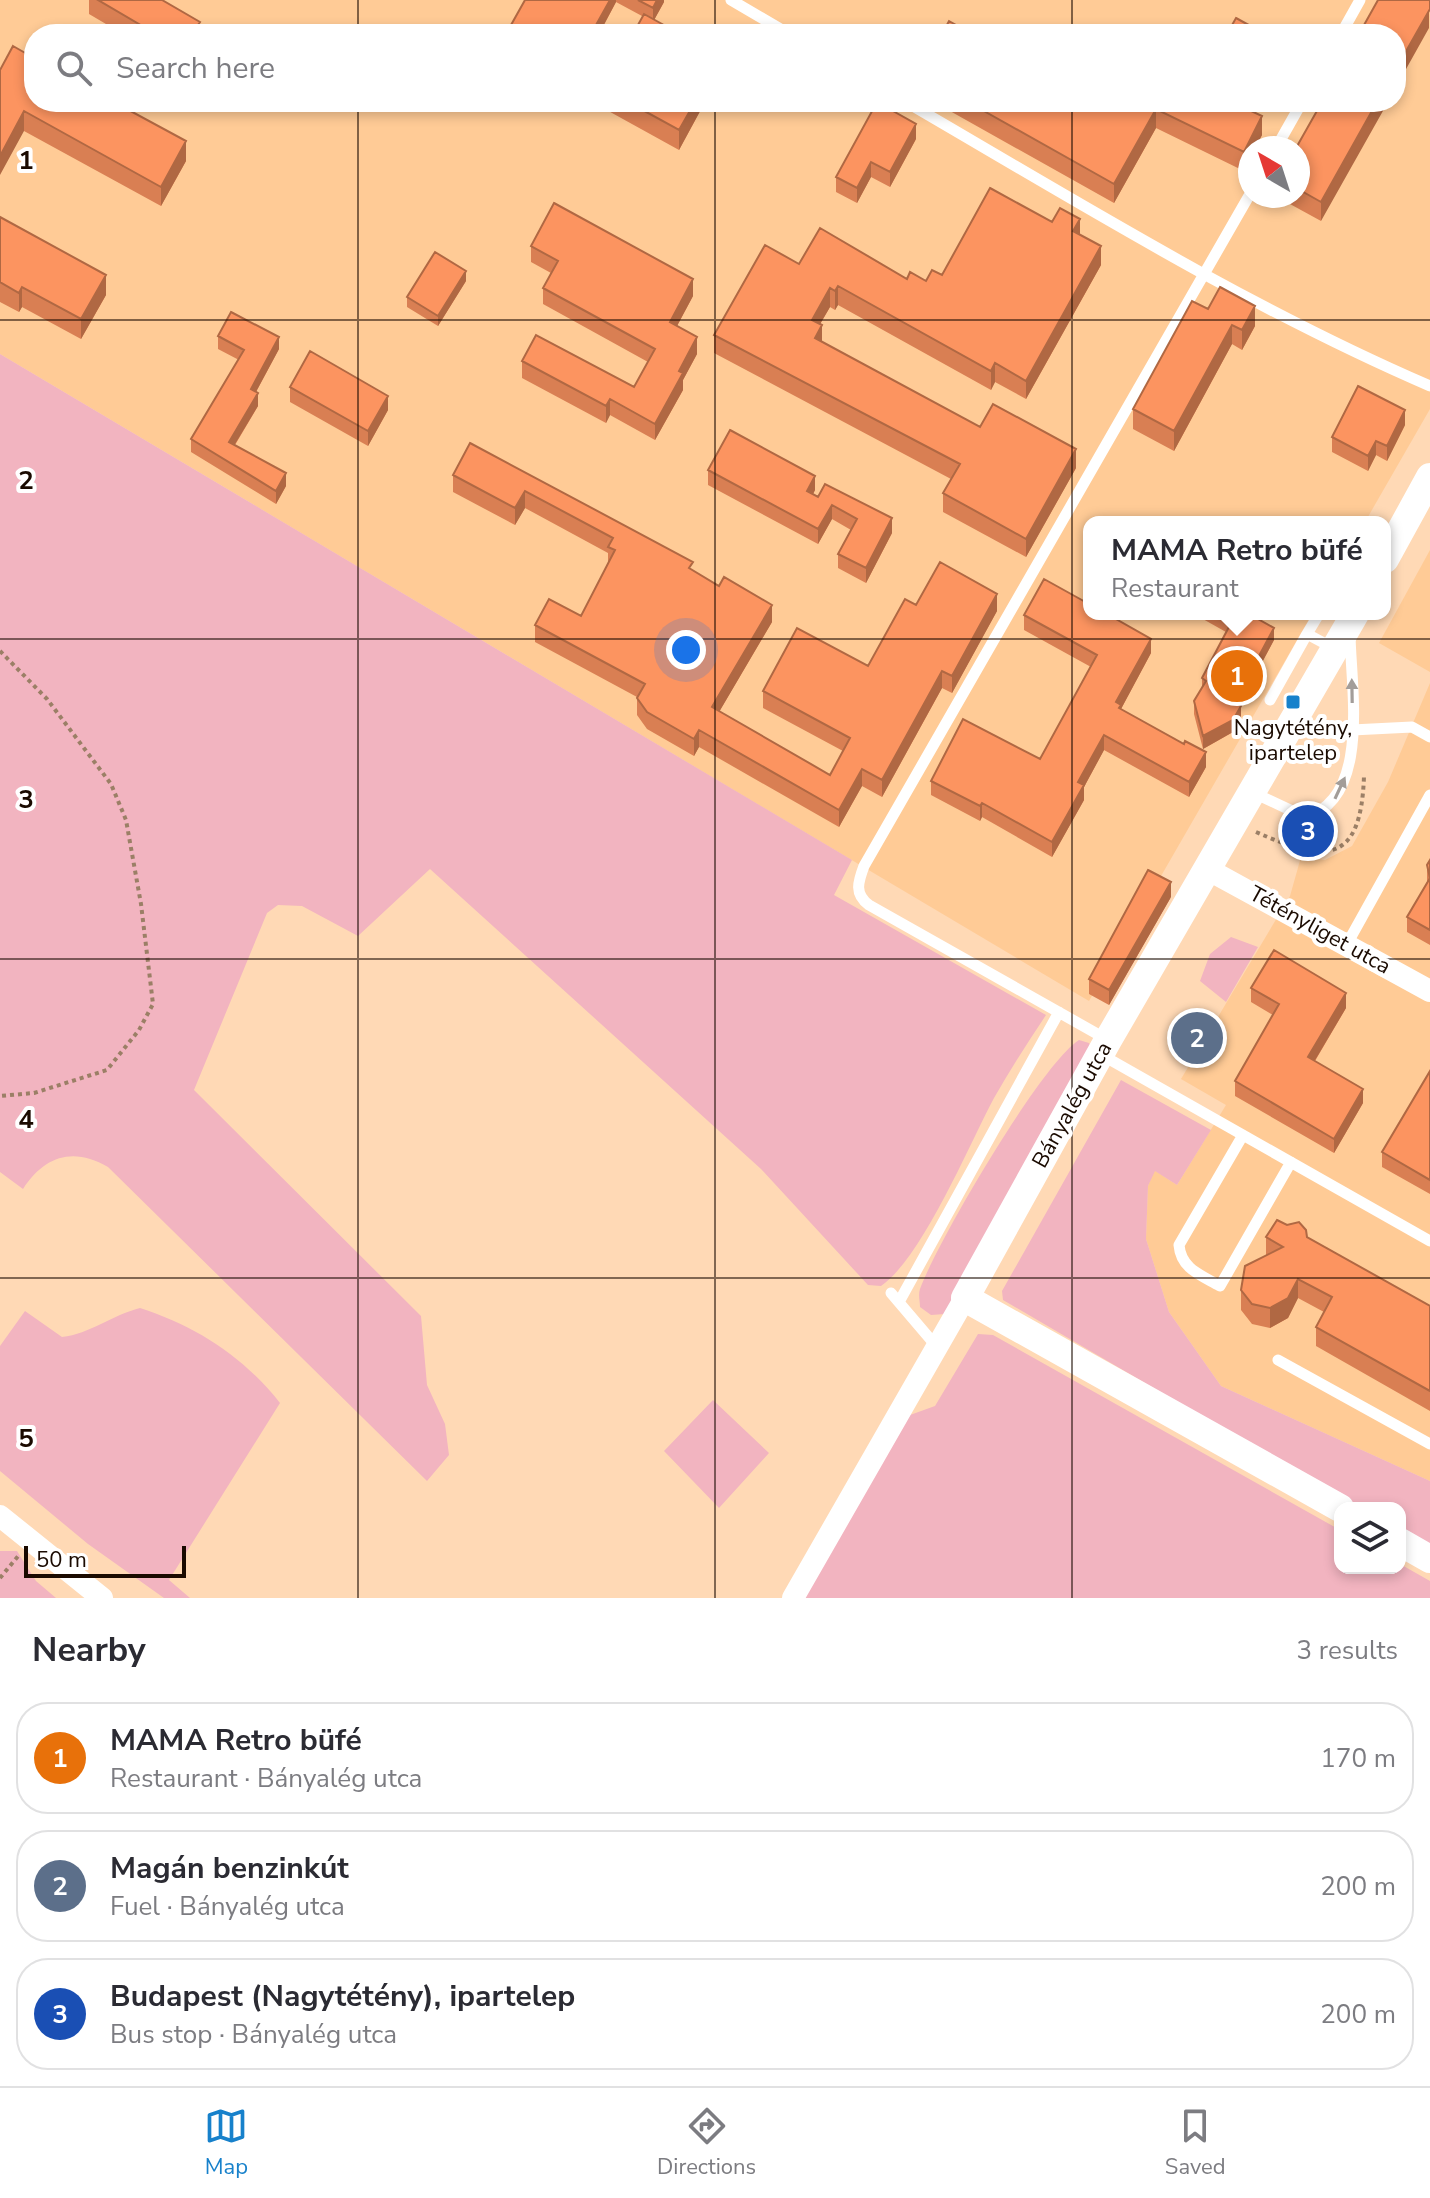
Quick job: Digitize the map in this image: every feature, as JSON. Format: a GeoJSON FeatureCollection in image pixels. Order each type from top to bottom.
{"type":"FeatureCollection","features":[{"type":"Feature","properties":{"kind":"street"},"geometry":{"type":"LineString","coordinates":[[1391,548],[1430,477]]}},
{"type":"Feature","properties":{"kind":"street","name":"Bányalég utca"},"geometry":{"type":"LineString","coordinates":[[793,1598],[1104,1047],[1352,620]]}},
{"type":"Feature","properties":{"kind":"street","name":"Tétényliget utca"},"geometry":{"type":"LineString","coordinates":[[1209,870],[1430,991]]}},
{"type":"Feature","properties":{"kind":"street"},"geometry":{"type":"LineString","coordinates":[[965,1298],[1334,1505]]}},
{"type":"Feature","properties":{"kind":"street"},"geometry":{"type":"LineString","coordinates":[[0,1516],[102,1598]]}},
{"type":"Feature","properties":{"kind":"street"},"geometry":{"type":"LineString","coordinates":[[1406,1545],[1430,1559]]}},
{"type":"Feature","properties":{"kind":"lane"},"geometry":{"type":"LineString","coordinates":[[731,0],[772,24]]}},
{"type":"Feature","properties":{"kind":"lane"},"geometry":{"type":"LineString","coordinates":[[1347,24],[1360,0]]}},
{"type":"Feature","properties":{"kind":"lane"},"geometry":{"type":"LineString","coordinates":[[923,112],[1204,275],[1330,342],[1430,386]]}},
{"type":"Feature","properties":{"kind":"lane"},"geometry":{"type":"LineString","coordinates":[[1283,136],[1296,112]]}},
{"type":"Feature","properties":{"kind":"lane"},"geometry":{"type":"LineString","coordinates":[[1242,208],[864,866],[858,882],[859,894],[869,905],[1059,1012],[1104,1047],[1243,1135],[1430,1241]]}},
{"type":"Feature","properties":{"kind":"lane"},"geometry":{"type":"LineString","coordinates":[[1270,700],[1315,620]]}},
{"type":"Feature","properties":{"kind":"lane"},"geometry":{"type":"LineString","coordinates":[[1254,793],[1305,817],[1326,809],[1340,790],[1349,766],[1352,730],[1353,620]]}},
{"type":"Feature","properties":{"kind":"lane"},"geometry":{"type":"LineString","coordinates":[[1307,634],[1336,649]]}},
{"type":"Feature","properties":{"kind":"lane"},"geometry":{"type":"LineString","coordinates":[[1352,730],[1412,727],[1430,737]]}},
{"type":"Feature","properties":{"kind":"lane"},"geometry":{"type":"LineString","coordinates":[[1347,944],[1430,795]]}},
{"type":"Feature","properties":{"kind":"lane"},"geometry":{"type":"LineString","coordinates":[[937,1347],[895,1298],[1059,1012]]}},
{"type":"Feature","properties":{"kind":"lane"},"geometry":{"type":"LineString","coordinates":[[1243,1135],[1179,1245],[1180,1259],[1220,1286],[1291,1162]]}},
{"type":"Feature","properties":{"kind":"lane"},"geometry":{"type":"LineString","coordinates":[[1278,1360],[1430,1444]]}},
{"type":"Feature","properties":{"kind":"path"},"geometry":{"type":"LineString","coordinates":[[0,651],[47,699],[111,784],[126,820],[141,904],[153,1004],[139,1030],[107,1070],[34,1093],[0,1096]]}},
{"type":"Feature","properties":{"kind":"path"},"geometry":{"type":"LineString","coordinates":[[1247,833],[1252,831],[1306,852],[1330,852],[1339,847],[1359,821],[1365,731]]}},
{"type":"Feature","properties":{"kind":"path"},"geometry":{"type":"LineString","coordinates":[[0,1578],[31,1541]]}},
{"type":"Feature","properties":{"kind":"shaded area"},"geometry":{"type":"Polygon","coordinates":[[[0,0],[1430,0],[1430,409],[1368,516],[1083,516],[1083,620],[1309,620],[1089,1001],[0,354],[0,0]]]}},
{"type":"Feature","properties":{"kind":"shaded area"},"geometry":{"type":"Polygon","coordinates":[[[0,354],[852,860],[834,895],[1046,1015],[994,1098],[928,1227],[897,1272],[881,1286],[868,1285],[761,1169],[430,869],[358,936],[302,906],[278,905],[267,913],[194,1090],[421,1316],[427,1385],[445,1424],[449,1455],[427,1481],[108,1167],[83,1157],[61,1158],[41,1168],[23,1189],[0,1172],[0,354]]]}},
{"type":"Feature","properties":{"kind":"shaded area"},"geometry":{"type":"Polygon","coordinates":[[[1430,550],[1430,672],[1379,643],[1430,550]]]}},
{"type":"Feature","properties":{"kind":"shaded area"},"geometry":{"type":"Polygon","coordinates":[[[1430,683],[1430,1481],[1221,1386],[1169,1312],[1146,1239],[1148,1186],[1154,1170],[1177,1185],[1226,1105],[1181,1079],[1290,896],[1301,857],[1325,860],[1352,846],[1388,782],[1430,683]]]}},
{"type":"Feature","properties":{"kind":"shaded area"},"geometry":{"type":"Polygon","coordinates":[[[1231,937],[1258,947],[1226,1002],[1200,981],[1210,954],[1231,937]]]}},
{"type":"Feature","properties":{"kind":"shaded area"},"geometry":{"type":"Polygon","coordinates":[[[1079,1040],[1089,1043],[1097,1061],[945,1314],[931,1315],[920,1307],[919,1291],[947,1234],[1016,1117],[1062,1056],[1079,1040]]]}},
{"type":"Feature","properties":{"kind":"shaded area"},"geometry":{"type":"Polygon","coordinates":[[[1121,1080],[1211,1130],[1177,1185],[1155,1171],[1148,1186],[1146,1239],[1169,1312],[1221,1386],[1430,1481],[1430,1547],[1406,1534],[1406,1502],[1349,1502],[1003,1300],[1002,1291],[1121,1080]]]}},
{"type":"Feature","properties":{"kind":"shaded area"},"geometry":{"type":"Polygon","coordinates":[[[140,1308],[180,1324],[218,1345],[251,1371],[280,1403],[169,1580],[190,1598],[164,1598],[88,1544],[0,1471],[0,1346],[25,1311],[62,1337],[140,1308]]]}},
{"type":"Feature","properties":{"kind":"shaded area"},"geometry":{"type":"Polygon","coordinates":[[[978,1334],[993,1335],[1334,1527],[1334,1574],[1406,1574],[1406,1567],[1430,1581],[1430,1598],[805,1598],[910,1415],[935,1406],[978,1334]]]}},
{"type":"Feature","properties":{"kind":"shaded area"},"geometry":{"type":"Polygon","coordinates":[[[713,1400],[769,1453],[719,1508],[664,1451],[713,1400]]]}},
{"type":"Feature","properties":{"kind":"shaded area"},"geometry":{"type":"Polygon","coordinates":[[[0,1551],[17,1551],[36,1581],[56,1598],[0,1598],[0,1551]]]}},
{"type":"Feature","properties":{"kind":"building"},"geometry":{"type":"Polygon","coordinates":[[[98,0],[162,0],[200,22],[199,24],[139,24],[98,0]]]}},
{"type":"Feature","properties":{"kind":"building"},"geometry":{"type":"Polygon","coordinates":[[[525,0],[610,0],[597,24],[512,24],[525,0]]]}},
{"type":"Feature","properties":{"kind":"building"},"geometry":{"type":"Polygon","coordinates":[[[638,0],[657,0],[653,8],[638,0]]]}},
{"type":"Feature","properties":{"kind":"building"},"geometry":{"type":"Polygon","coordinates":[[[1378,0],[1430,0],[1430,9],[1406,51],[1406,24],[1365,24],[1378,0]]]}},
{"type":"Feature","properties":{"kind":"building"},"geometry":{"type":"Polygon","coordinates":[[[644,14],[662,24],[638,24],[644,14]]]}},
{"type":"Feature","properties":{"kind":"building"},"geometry":{"type":"Polygon","coordinates":[[[1236,18],[1247,24],[1233,24],[1236,18]]]}},
{"type":"Feature","properties":{"kind":"building"},"geometry":{"type":"Polygon","coordinates":[[[13,46],[24,52],[24,111],[0,156],[0,70],[13,46]]]}},
{"type":"Feature","properties":{"kind":"building"},"geometry":{"type":"Polygon","coordinates":[[[26,112],[132,112],[186,141],[161,187],[26,112]]]}},
{"type":"Feature","properties":{"kind":"building"},"geometry":{"type":"Polygon","coordinates":[[[646,112],[689,112],[679,130],[646,112]]]}},
{"type":"Feature","properties":{"kind":"building"},"geometry":{"type":"Polygon","coordinates":[[[872,112],[895,112],[916,124],[890,172],[871,162],[857,188],[836,177],[872,112]]]}},
{"type":"Feature","properties":{"kind":"building"},"geometry":{"type":"Polygon","coordinates":[[[986,112],[1154,112],[1114,184],[986,112]]]}},
{"type":"Feature","properties":{"kind":"building"},"geometry":{"type":"Polygon","coordinates":[[[1162,112],[1253,112],[1262,116],[1252,136],[1238,136],[1238,149],[1162,112]]]}},
{"type":"Feature","properties":{"kind":"building"},"geometry":{"type":"Polygon","coordinates":[[[1316,112],[1371,112],[1321,202],[1310,196],[1310,136],[1303,136],[1316,112]]]}},
{"type":"Feature","properties":{"kind":"building"},"geometry":{"type":"Polygon","coordinates":[[[990,188],[1052,222],[1060,208],[1080,219],[1073,231],[1101,246],[1026,381],[995,363],[991,371],[838,286],[835,291],[830,288],[812,320],[822,325],[815,338],[980,427],[993,404],[1076,449],[1026,539],[943,493],[960,464],[714,335],[765,245],[799,264],[820,228],[907,279],[910,272],[926,281],[932,270],[942,275],[990,188]]]}},
{"type":"Feature","properties":{"kind":"building"},"geometry":{"type":"Polygon","coordinates":[[[554,203],[693,279],[670,322],[697,337],[679,371],[683,373],[655,424],[610,399],[606,406],[522,361],[536,335],[634,387],[655,349],[543,288],[558,261],[531,246],[554,203]]]}},
{"type":"Feature","properties":{"kind":"building"},"geometry":{"type":"Polygon","coordinates":[[[0,217],[106,275],[81,319],[22,287],[19,293],[0,282],[0,217]]]}},
{"type":"Feature","properties":{"kind":"building"},"geometry":{"type":"Polygon","coordinates":[[[435,252],[466,271],[438,316],[407,297],[435,252]]]}},
{"type":"Feature","properties":{"kind":"building"},"geometry":{"type":"Polygon","coordinates":[[[1220,287],[1255,306],[1242,330],[1232,325],[1174,431],[1133,409],[1192,301],[1208,309],[1220,287]]]}},
{"type":"Feature","properties":{"kind":"building"},"geometry":{"type":"Polygon","coordinates":[[[231,312],[279,337],[251,389],[258,393],[229,442],[286,473],[276,491],[191,439],[244,350],[218,336],[231,312]]]}},
{"type":"Feature","properties":{"kind":"building"},"geometry":{"type":"Polygon","coordinates":[[[310,351],[388,396],[368,431],[290,387],[310,351]]]}},
{"type":"Feature","properties":{"kind":"building"},"geometry":{"type":"Polygon","coordinates":[[[1358,386],[1405,410],[1387,446],[1376,441],[1368,456],[1332,437],[1358,386]]]}},
{"type":"Feature","properties":{"kind":"building"},"geometry":{"type":"Polygon","coordinates":[[[730,430],[815,476],[807,491],[818,497],[825,484],[892,518],[866,568],[838,554],[857,519],[832,505],[818,529],[708,470],[730,430]]]}},
{"type":"Feature","properties":{"kind":"building"},"geometry":{"type":"Polygon","coordinates":[[[470,443],[693,562],[689,568],[719,586],[724,577],[772,605],[712,707],[830,775],[850,738],[763,691],[797,628],[868,666],[905,599],[916,605],[940,562],[997,594],[952,676],[942,671],[882,780],[862,769],[839,810],[699,730],[694,739],[647,712],[637,698],[645,684],[535,625],[549,599],[581,616],[615,550],[608,547],[613,538],[525,491],[515,508],[453,475],[470,443]]]}},
{"type":"Feature","properties":{"kind":"building"},"geometry":{"type":"Polygon","coordinates":[[[1044,579],[1083,601],[1083,620],[1118,620],[1151,639],[1116,702],[1121,705],[1119,708],[1184,744],[1185,741],[1206,752],[1189,782],[1104,735],[1078,782],[1084,785],[1052,842],[982,803],[980,806],[931,781],[963,719],[1040,759],[1097,655],[1024,615],[1044,579]]]}},
{"type":"Feature","properties":{"kind":"building"},"geometry":{"type":"Polygon","coordinates":[[[1226,620],[1260,620],[1274,628],[1237,697],[1241,706],[1233,720],[1203,736],[1194,701],[1206,681],[1202,678],[1231,623],[1226,620]]]}},
{"type":"Feature","properties":{"kind":"building"},"geometry":{"type":"Polygon","coordinates":[[[1148,870],[1171,882],[1109,990],[1089,979],[1148,870]]]}},
{"type":"Feature","properties":{"kind":"building"},"geometry":{"type":"Polygon","coordinates":[[[1430,878],[1430,930],[1407,917],[1430,878]]]}},
{"type":"Feature","properties":{"kind":"building"},"geometry":{"type":"Polygon","coordinates":[[[1274,950],[1346,993],[1308,1057],[1363,1089],[1334,1139],[1235,1081],[1279,1004],[1251,988],[1274,950]]]}},
{"type":"Feature","properties":{"kind":"building"},"geometry":{"type":"Polygon","coordinates":[[[1430,1071],[1430,1180],[1382,1152],[1430,1071]]]}},
{"type":"Feature","properties":{"kind":"building"},"geometry":{"type":"Polygon","coordinates":[[[1277,1220],[1287,1225],[1299,1222],[1306,1230],[1307,1237],[1430,1306],[1430,1391],[1316,1327],[1332,1297],[1298,1279],[1288,1298],[1270,1308],[1252,1304],[1241,1290],[1245,1266],[1283,1247],[1266,1237],[1277,1220]]]}},
{"type":"Feature","properties":{"kind":"place","name":"MAMA Retro büfé"},"geometry":{"type":"Point","coordinates":[1237,676]}},
{"type":"Feature","properties":{"kind":"place","name":"Nagytétény, ipartelep"},"geometry":{"type":"Point","coordinates":[1293,702]}},
{"type":"Feature","properties":{"kind":"place","name":"Budapest (Nagytétény), ipartelep"},"geometry":{"type":"Point","coordinates":[1308,831]}},
{"type":"Feature","properties":{"kind":"place","name":"Magán benzinkút"},"geometry":{"type":"Point","coordinates":[1197,1038]}}]}
